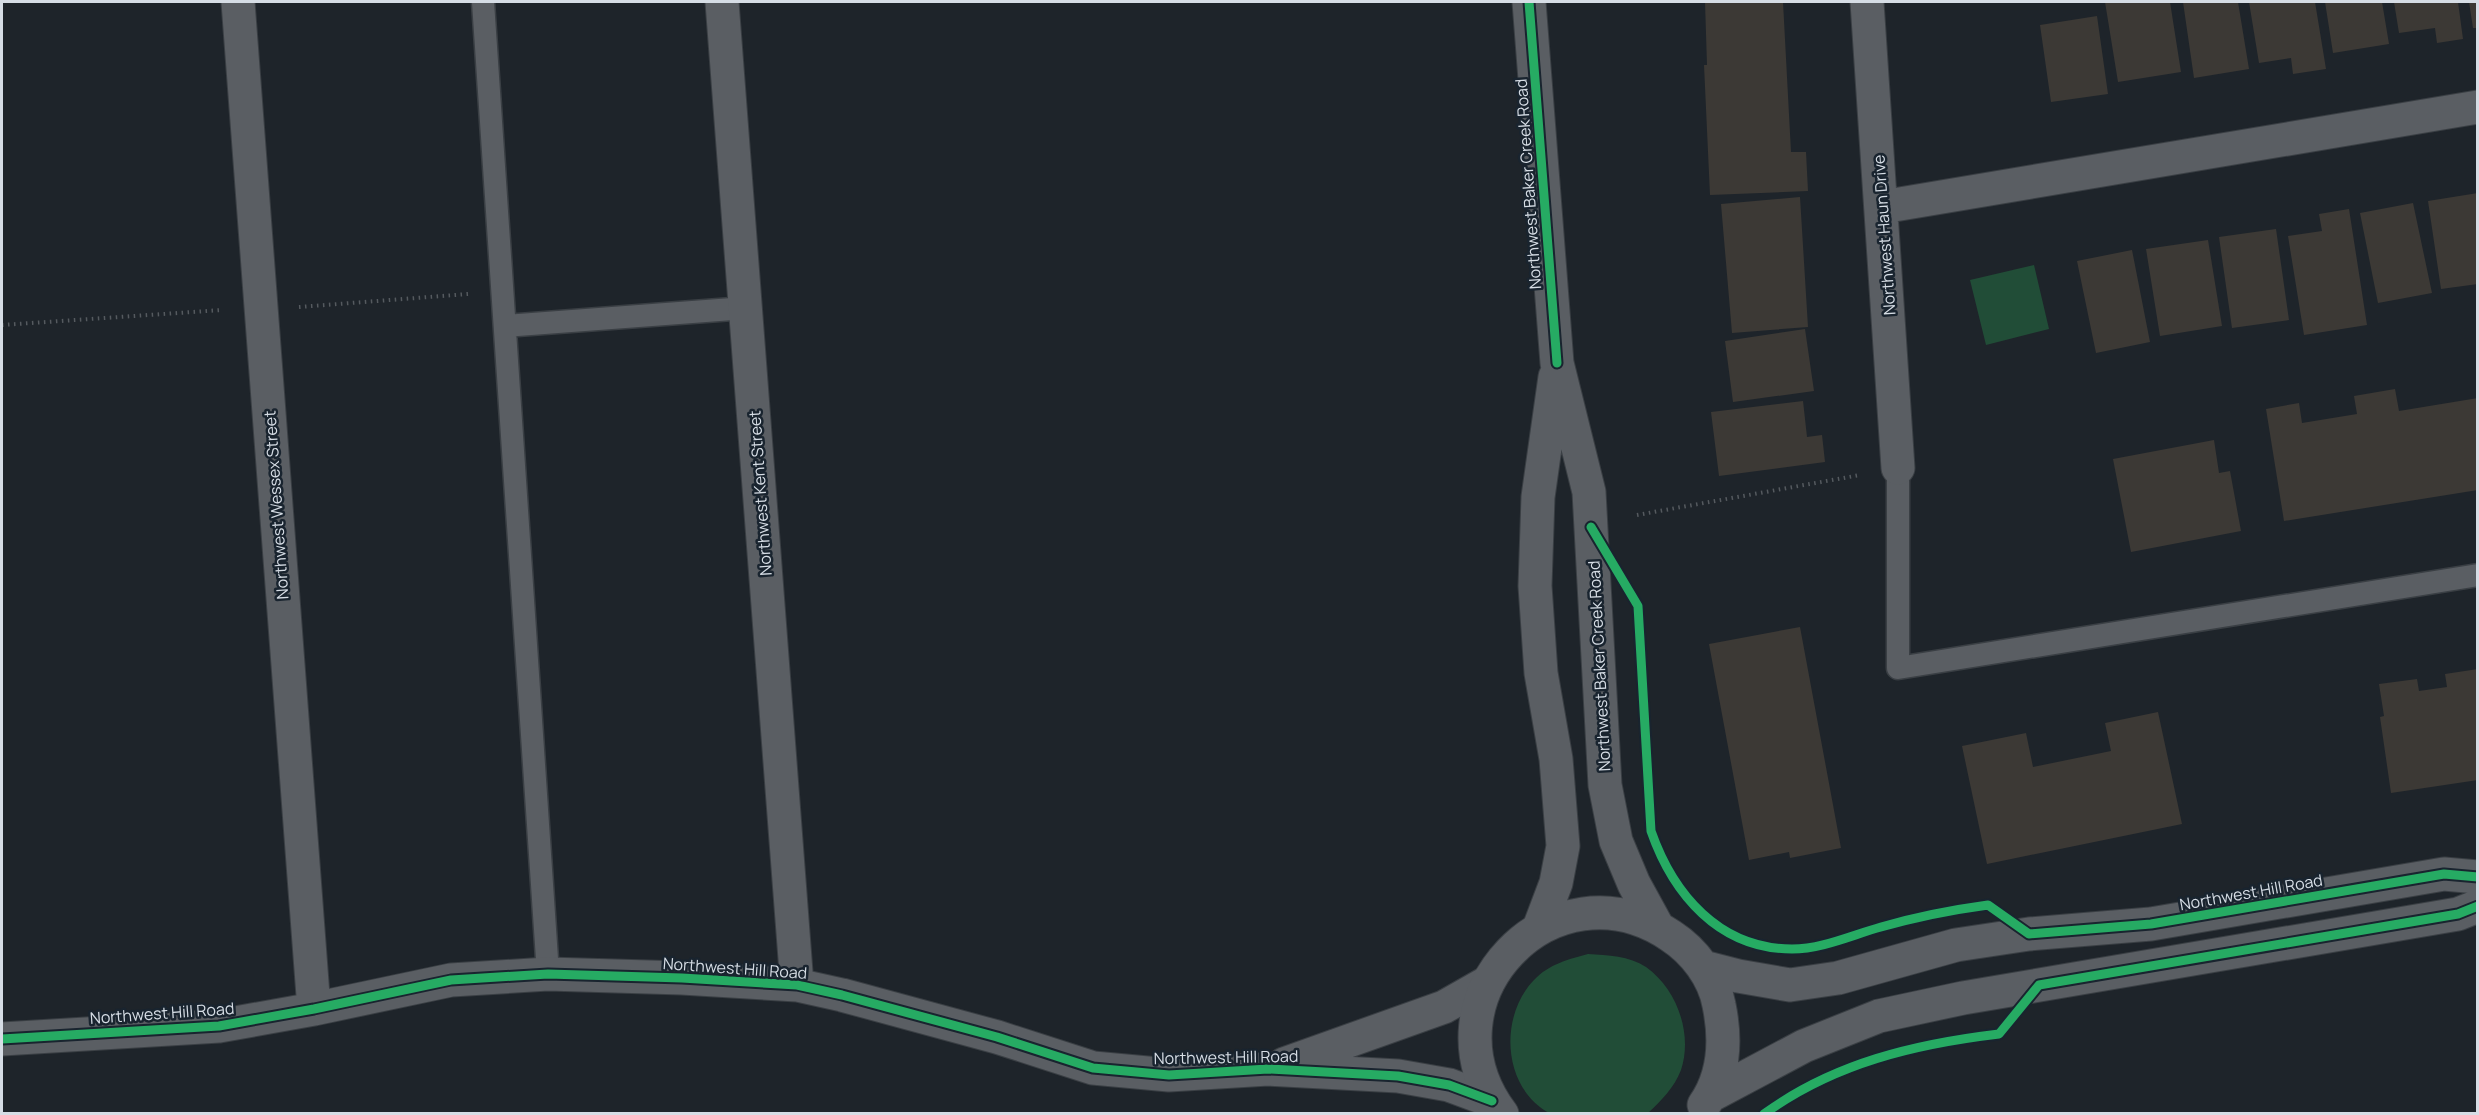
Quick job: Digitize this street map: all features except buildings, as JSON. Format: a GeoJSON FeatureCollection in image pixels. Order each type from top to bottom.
{"type":"FeatureCollection","features":[{"type":"Feature","properties":{"kind":"street","name":"Northwest Wessex Street"},"geometry":{"type":"LineString","coordinates":[[238,2],[314,1009]]}},
{"type":"Feature","properties":{"kind":"street","name":"Northwest Kent Street"},"geometry":{"type":"LineString","coordinates":[[722,2],[797,985]]}},
{"type":"Feature","properties":{"kind":"street","name":"Northwest Baker Creek Road"},"geometry":{"type":"LineString","coordinates":[[1529,2],[1557,363],[1590,492],[1605,785],[1616,841],[1634,884],[1657,926]]}},
{"type":"Feature","properties":{"kind":"street","name":"Northwest Haun Drive"},"geometry":{"type":"LineString","coordinates":[[1867,2],[1882,207],[1884,471]]}},
{"type":"Feature","properties":{"kind":"street"},"geometry":{"type":"LineString","coordinates":[[1882,207],[2478,107]]}},
{"type":"Feature","properties":{"kind":"street","name":"Northwest Baker Creek Road"},"geometry":{"type":"LineString","coordinates":[[1539,928],[1556,883],[1563,846],[1556,759],[1542,673],[1535,586],[1538,497],[1557,363]]}},
{"type":"Feature","properties":{"kind":"street","name":"Northwest Hill Road"},"geometry":{"type":"LineString","coordinates":[[1703,967],[1738,976],[1791,985],[1838,978],[1966,944],[2029,934],[2151,924],[2444,874],[2478,877]]}},
{"type":"Feature","properties":{"kind":"street"},"geometry":{"type":"LineString","coordinates":[[1704,1105],[1804,1047],[1880,1016],[1963,998],[2458,914],[2478,906]]}},
{"type":"Feature","properties":{"kind":"street"},"geometry":{"type":"LineString","coordinates":[[1497,1107],[1480,1072],[1474,1042],[1478,1011],[1488,982],[1509,951],[1539,928],[1567,916],[1598,912],[1628,915],[1657,926],[1683,944],[1703,967],[1718,997],[1724,1030],[1722,1064],[1704,1105]]}},
{"type":"Feature","properties":{"kind":"street","name":"Northwest Hill Road"},"geometry":{"type":"LineString","coordinates":[[2,1039],[219,1026],[314,1009],[451,980],[548,974],[797,985],[997,1036],[1093,1068],[1169,1075],[1268,1069],[1398,1076],[1449,1085],[1497,1107]]}},
{"type":"Feature","properties":{"kind":"street","name":"Northwest Hill Road"},"geometry":{"type":"LineString","coordinates":[[1268,1069],[1444,1007],[1488,982]]}},
{"type":"Feature","properties":{"kind":"lane"},"geometry":{"type":"LineString","coordinates":[[483,2],[548,974]]}},
{"type":"Feature","properties":{"kind":"lane"},"geometry":{"type":"LineString","coordinates":[[505,326],[746,308]]}},
{"type":"Feature","properties":{"kind":"lane"},"geometry":{"type":"LineString","coordinates":[[1884,471],[1898,668],[2478,575]]}},
{"type":"Feature","properties":{"kind":"path"},"geometry":{"type":"LineString","coordinates":[[296,307],[469,294]]}},
{"type":"Feature","properties":{"kind":"path"},"geometry":{"type":"LineString","coordinates":[[2,324],[226,310]]}},
{"type":"Feature","properties":{"kind":"path"},"geometry":{"type":"LineString","coordinates":[[1637,514],[1884,471]]}},
{"type":"Feature","properties":{"kind":"green space"},"geometry":{"type":"Polygon","coordinates":[[[2034,265],[2049,329],[1986,345],[1970,280],[2034,265]]]}},
{"type":"Feature","properties":{"kind":"green space"},"geometry":{"type":"Polygon","coordinates":[[[1588,954],[1625,958],[1646,967],[1666,987],[1680,1013],[1685,1042],[1681,1070],[1671,1088],[1648,1113],[1549,1113],[1533,1101],[1522,1086],[1514,1069],[1511,1031],[1515,1012],[1523,995],[1534,980],[1546,970],[1567,960],[1588,954]]]}},
{"type":"Feature","properties":{"kind":"cycle path"},"geometry":{"type":"LineString","coordinates":[[1529,2],[1557,363]]}},
{"type":"Feature","properties":{"kind":"cycle path"},"geometry":{"type":"LineString","coordinates":[[1591,527],[1638,606],[1651,831],[1660,854],[1686,896],[1702,914],[1721,928],[1742,939],[1766,947],[1803,948],[1826,944],[1907,920],[1988,905],[2029,934],[2151,924],[2444,874],[2478,877]]}},
{"type":"Feature","properties":{"kind":"cycle path"},"geometry":{"type":"LineString","coordinates":[[1764,1114],[1818,1081],[1876,1059],[1906,1050],[1999,1034],[2039,985],[2458,914],[2478,906]]}},
{"type":"Feature","properties":{"kind":"cycle path"},"geometry":{"type":"LineString","coordinates":[[2,1039],[219,1026],[314,1009],[451,980],[548,974],[682,978],[797,985],[997,1037],[1093,1068],[1169,1075],[1268,1069],[1398,1076],[1449,1085],[1492,1101]]}}]}
